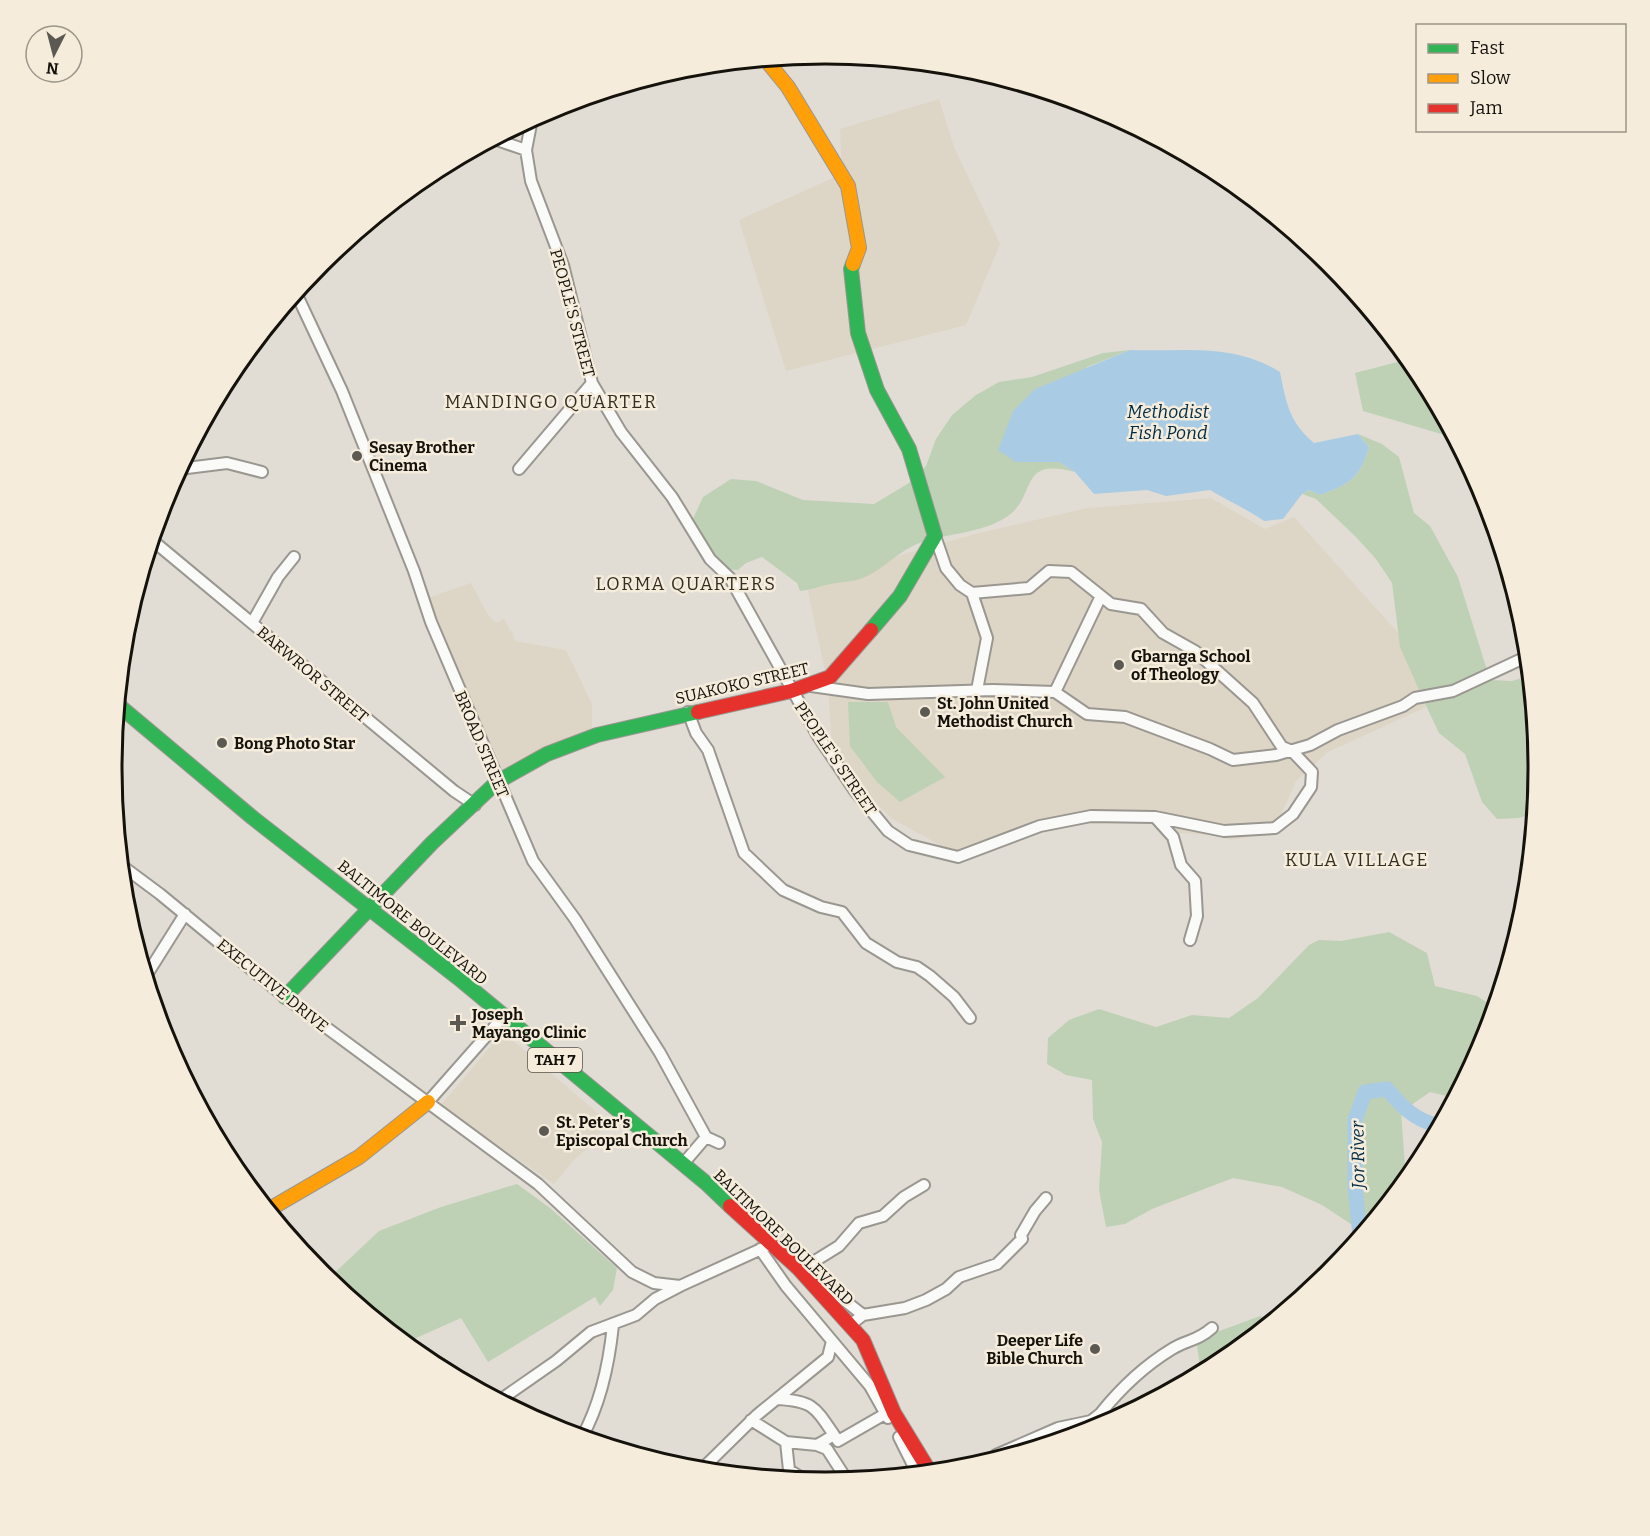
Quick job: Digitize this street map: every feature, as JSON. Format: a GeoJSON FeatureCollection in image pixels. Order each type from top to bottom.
{"type":"FeatureCollection","features":[{"type":"Feature","properties":{"kind":"main road"},"geometry":{"type":"LineString","coordinates":[[772,67],[788,87],[849,186],[859,248],[851,269],[858,333],[877,390],[909,449],[926,499],[934,536]]}},
{"type":"Feature","properties":{"kind":"main road","name":"SUAKOKO STREET"},"geometry":{"type":"LineString","coordinates":[[285,997],[432,843],[497,782],[547,754],[597,735],[688,712],[791,691],[811,686],[830,677],[900,596],[934,536]]}},
{"type":"Feature","properties":{"kind":"main road","name":"BALTIMORE BOULEVARD"},"geometry":{"type":"LineString","coordinates":[[124,710],[253,818],[371,909],[706,1183],[765,1247],[798,1268],[863,1340],[894,1413],[925,1464]]}},
{"type":"Feature","properties":{"kind":"main road"},"geometry":{"type":"LineString","coordinates":[[274,1205],[359,1157],[428,1102]]}},
{"type":"Feature","properties":{"kind":"street","name":"PEOPLE'S STREET"},"geometry":{"type":"LineString","coordinates":[[530,130],[526,150],[531,181],[563,265],[592,383],[621,432],[672,497],[710,559],[730,578],[791,691],[855,791],[888,831],[909,845],[958,857],[1040,826],[1091,816],[1155,817],[1224,831],[1275,828],[1293,814],[1311,787],[1312,772],[1292,751],[1282,747],[1253,703],[1195,651],[1163,633],[1141,609],[1111,604],[1071,572],[1048,571],[1029,588],[972,593]]}},
{"type":"Feature","properties":{"kind":"street"},"geometry":{"type":"LineString","coordinates":[[504,142],[526,150]]}},
{"type":"Feature","properties":{"kind":"street","name":"BROAD STREET"},"geometry":{"type":"LineString","coordinates":[[299,300],[342,391],[414,571],[431,622],[497,782],[533,861],[575,919],[660,1053],[706,1137]]}},
{"type":"Feature","properties":{"kind":"street"},"geometry":{"type":"LineString","coordinates":[[519,469],[592,383]]}},
{"type":"Feature","properties":{"kind":"street"},"geometry":{"type":"LineString","coordinates":[[189,468],[227,463],[262,472]]}},
{"type":"Feature","properties":{"kind":"street"},"geometry":{"type":"LineString","coordinates":[[934,536],[946,568],[960,585],[972,593],[984,622],[987,638],[977,690]]}},
{"type":"Feature","properties":{"kind":"street","name":"BARWROR STREET"},"geometry":{"type":"LineString","coordinates":[[158,545],[453,791],[475,805]]}},
{"type":"Feature","properties":{"kind":"street"},"geometry":{"type":"LineString","coordinates":[[252,623],[278,577],[294,557]]}},
{"type":"Feature","properties":{"kind":"street"},"geometry":{"type":"LineString","coordinates":[[1055,692],[1101,596]]}},
{"type":"Feature","properties":{"kind":"street"},"geometry":{"type":"LineString","coordinates":[[811,686],[868,694],[977,690],[1055,692],[1088,714],[1125,717],[1233,760],[1253,759],[1310,745],[1338,730],[1403,706],[1415,698],[1453,691],[1520,660]]}},
{"type":"Feature","properties":{"kind":"street"},"geometry":{"type":"LineString","coordinates":[[688,712],[696,733],[708,750],[744,853],[783,890],[821,907],[842,912],[866,943],[897,962],[916,967],[923,972],[954,997],[970,1018]]}},
{"type":"Feature","properties":{"kind":"street"},"geometry":{"type":"LineString","coordinates":[[1155,817],[1173,837],[1181,865],[1195,881],[1197,916],[1190,940]]}},
{"type":"Feature","properties":{"kind":"street","name":"EXECUTIVE DRIVE"},"geometry":{"type":"LineString","coordinates":[[131,879],[185,914],[285,997],[538,1184],[632,1272],[654,1283],[680,1286]]}},
{"type":"Feature","properties":{"kind":"street"},"geometry":{"type":"LineString","coordinates":[[151,968],[185,914]]}},
{"type":"Feature","properties":{"kind":"street"},"geometry":{"type":"LineString","coordinates":[[428,1102],[503,1017]]}},
{"type":"Feature","properties":{"kind":"street"},"geometry":{"type":"LineString","coordinates":[[683,1164],[706,1137],[718,1143]]}},
{"type":"Feature","properties":{"kind":"street"},"geometry":{"type":"LineString","coordinates":[[863,1315],[835,1293],[808,1260],[839,1246],[859,1223],[883,1216],[904,1197],[924,1185]]}},
{"type":"Feature","properties":{"kind":"street"},"geometry":{"type":"LineString","coordinates":[[850,1325],[863,1315],[905,1308],[926,1300],[946,1289],[959,1277],[997,1264],[1022,1239],[1035,1210],[1047,1197]]}},
{"type":"Feature","properties":{"kind":"street"},"geometry":{"type":"LineString","coordinates":[[507,1395],[556,1361],[591,1332],[636,1315],[655,1299],[765,1247],[786,1286],[870,1386],[913,1465]]}},
{"type":"Feature","properties":{"kind":"street"},"geometry":{"type":"LineString","coordinates":[[586,1429],[597,1405],[610,1348],[612,1325]]}},
{"type":"Feature","properties":{"kind":"street"},"geometry":{"type":"LineString","coordinates":[[1096,1417],[1124,1387],[1155,1360],[1180,1345],[1199,1340],[1212,1328]]}},
{"type":"Feature","properties":{"kind":"street"},"geometry":{"type":"LineString","coordinates":[[710,1461],[751,1420],[828,1357],[832,1341]]}},
{"type":"Feature","properties":{"kind":"street"},"geometry":{"type":"LineString","coordinates":[[778,1399],[802,1401],[819,1414],[838,1441],[885,1414]]}},
{"type":"Feature","properties":{"kind":"street"},"geometry":{"type":"LineString","coordinates":[[751,1420],[786,1442],[817,1445],[827,1449],[841,1471]]}},
{"type":"Feature","properties":{"kind":"street"},"geometry":{"type":"LineString","coordinates":[[1034,1439],[1058,1428],[1079,1423]]}},
{"type":"Feature","properties":{"kind":"street"},"geometry":{"type":"LineString","coordinates":[[817,1445],[834,1435]]}},
{"type":"Feature","properties":{"kind":"street"},"geometry":{"type":"LineString","coordinates":[[786,1442],[788,1470]]}},
{"type":"Feature","properties":{"kind":"shaded area"},"geometry":{"type":"Polygon","coordinates":[[[939,99],[954,147],[1000,244],[966,325],[786,371],[739,220],[842,174],[840,129],[939,99]]]}},
{"type":"Feature","properties":{"kind":"shaded area","name":"Gbarnga School of Theology"},"geometry":{"type":"Polygon","coordinates":[[[1211,498],[1265,529],[1294,517],[1409,645],[1426,707],[1328,752],[1296,781],[1277,824],[1254,836],[1231,840],[1210,835],[1166,832],[1144,812],[1057,822],[954,853],[891,818],[856,783],[832,748],[828,685],[806,582],[975,534],[1088,508],[1211,498]]]}},
{"type":"Feature","properties":{"kind":"shaded area"},"geometry":{"type":"Polygon","coordinates":[[[471,583],[488,615],[496,623],[504,619],[510,630],[506,633],[512,631],[515,641],[566,650],[592,704],[592,730],[499,771],[428,598],[471,583]]]}},
{"type":"Feature","properties":{"kind":"shaded area"},"geometry":{"type":"Polygon","coordinates":[[[503,1032],[608,1122],[589,1147],[574,1160],[554,1184],[440,1106],[503,1032]]]}},
{"type":"Feature","properties":{"kind":"green space"},"geometry":{"type":"Polygon","coordinates":[[[1130,350],[1087,367],[1042,462],[1059,462],[1075,472],[1044,469],[1036,474],[1022,500],[1005,518],[984,527],[917,544],[861,579],[800,591],[797,583],[762,557],[746,563],[738,570],[724,568],[713,558],[706,541],[692,521],[703,497],[731,479],[756,481],[803,500],[874,504],[909,483],[926,466],[936,439],[952,415],[976,395],[999,382],[1032,377],[1103,353],[1130,350]]]}},
{"type":"Feature","properties":{"kind":"green space"},"geometry":{"type":"Polygon","coordinates":[[[1399,362],[1444,435],[1363,411],[1355,373],[1399,362]]]}},
{"type":"Feature","properties":{"kind":"green space"},"geometry":{"type":"Polygon","coordinates":[[[1358,434],[1382,444],[1399,457],[1414,513],[1430,526],[1458,577],[1490,680],[1512,681],[1522,678],[1527,722],[1527,816],[1497,819],[1482,802],[1465,754],[1439,733],[1400,647],[1392,583],[1376,559],[1355,536],[1316,499],[1302,494],[1309,490],[1320,495],[1346,483],[1362,466],[1369,447],[1358,434]]]}},
{"type":"Feature","properties":{"kind":"green space"},"geometry":{"type":"Polygon","coordinates":[[[848,702],[888,702],[896,727],[945,777],[900,802],[877,782],[850,746],[848,702]]]}},
{"type":"Feature","properties":{"kind":"green space"},"geometry":{"type":"Polygon","coordinates":[[[1389,932],[1427,953],[1435,986],[1477,996],[1488,1003],[1475,1037],[1447,1096],[1430,1092],[1401,1112],[1405,1166],[1357,1228],[1322,1205],[1282,1187],[1233,1178],[1152,1209],[1125,1224],[1106,1227],[1099,1190],[1102,1142],[1093,1119],[1092,1080],[1066,1075],[1047,1064],[1048,1038],[1069,1020],[1099,1009],[1156,1027],[1192,1015],[1229,1018],[1258,998],[1309,945],[1319,940],[1341,941],[1389,932]]]}},
{"type":"Feature","properties":{"kind":"green space"},"geometry":{"type":"Polygon","coordinates":[[[517,1184],[550,1208],[617,1268],[613,1290],[600,1306],[595,1297],[488,1362],[461,1318],[414,1339],[361,1297],[335,1272],[379,1231],[441,1207],[517,1184]]]}},
{"type":"Feature","properties":{"kind":"green space"},"geometry":{"type":"Polygon","coordinates":[[[1260,1316],[1264,1317],[1200,1363],[1197,1346],[1206,1336],[1260,1316]]]}},
{"type":"Feature","properties":{"kind":"water","name":"Methodist Fish Pond"},"geometry":{"type":"Polygon","coordinates":[[[1130,350],[1207,350],[1244,356],[1262,363],[1280,372],[1290,411],[1299,427],[1314,443],[1358,434],[1369,447],[1366,458],[1357,473],[1346,483],[1320,495],[1309,490],[1302,494],[1283,519],[1264,521],[1210,490],[1166,496],[1147,490],[1094,494],[1075,472],[1059,462],[1016,462],[998,450],[1013,411],[1035,389],[1130,350]]]}},
{"type":"Feature","properties":{"kind":"waterway","name":"Jor River"},"geometry":{"type":"LineString","coordinates":[[1359,1226],[1355,1187],[1355,1120],[1365,1092],[1387,1089],[1410,1112],[1432,1123]]}},
{"type":"Feature","properties":{"kind":"traffic: fast"},"geometry":{"type":"LineString","coordinates":[[853,264],[851,269],[858,333],[877,390],[909,449],[935,536],[900,596],[871,630]]}},
{"type":"Feature","properties":{"kind":"traffic: fast"},"geometry":{"type":"LineString","coordinates":[[124,710],[253,818],[462,981],[706,1183],[730,1206]]}},
{"type":"Feature","properties":{"kind":"traffic: fast"},"geometry":{"type":"LineString","coordinates":[[285,997],[432,843],[497,782],[547,754],[597,735],[698,712]]}},
{"type":"Feature","properties":{"kind":"traffic: slow"},"geometry":{"type":"LineString","coordinates":[[772,67],[788,87],[848,186],[859,248],[853,264]]}},
{"type":"Feature","properties":{"kind":"traffic: slow"},"geometry":{"type":"LineString","coordinates":[[275,1206],[359,1157],[428,1102]]}},
{"type":"Feature","properties":{"kind":"traffic: jam"},"geometry":{"type":"LineString","coordinates":[[698,712],[791,691],[830,677],[871,630]]}},
{"type":"Feature","properties":{"kind":"traffic: jam"},"geometry":{"type":"LineString","coordinates":[[730,1206],[798,1268],[863,1340],[894,1413],[925,1464]]}},
{"type":"Feature","properties":{"kind":"place","name":"Sesay Brother Cinema"},"geometry":{"type":"Point","coordinates":[357,456]}},
{"type":"Feature","properties":{"kind":"place","name":"Gbarnga School of Theology"},"geometry":{"type":"Point","coordinates":[1119,665]}},
{"type":"Feature","properties":{"kind":"place","name":"St. John United Methodist Church"},"geometry":{"type":"Point","coordinates":[925,712]}},
{"type":"Feature","properties":{"kind":"place","name":"Bong Photo Star"},"geometry":{"type":"Point","coordinates":[222,743]}},
{"type":"Feature","properties":{"kind":"place","name":"Joseph Mayango Clinic"},"geometry":{"type":"Point","coordinates":[458,1023]}},
{"type":"Feature","properties":{"kind":"place","name":"St. Peter's Episcopal Church"},"geometry":{"type":"Point","coordinates":[544,1131]}},
{"type":"Feature","properties":{"kind":"place","name":"Deeper Life Bible Church"},"geometry":{"type":"Point","coordinates":[1095,1349]}},
{"type":"Feature","properties":{"kind":"district","name":"MANDINGO QUARTER"},"geometry":{"type":"Point","coordinates":[551,402]}},
{"type":"Feature","properties":{"kind":"district","name":"LORMA QUARTERS"},"geometry":{"type":"Point","coordinates":[686,584]}},
{"type":"Feature","properties":{"kind":"district","name":"KULA VILLAGE"},"geometry":{"type":"Point","coordinates":[1357,860]}}]}
